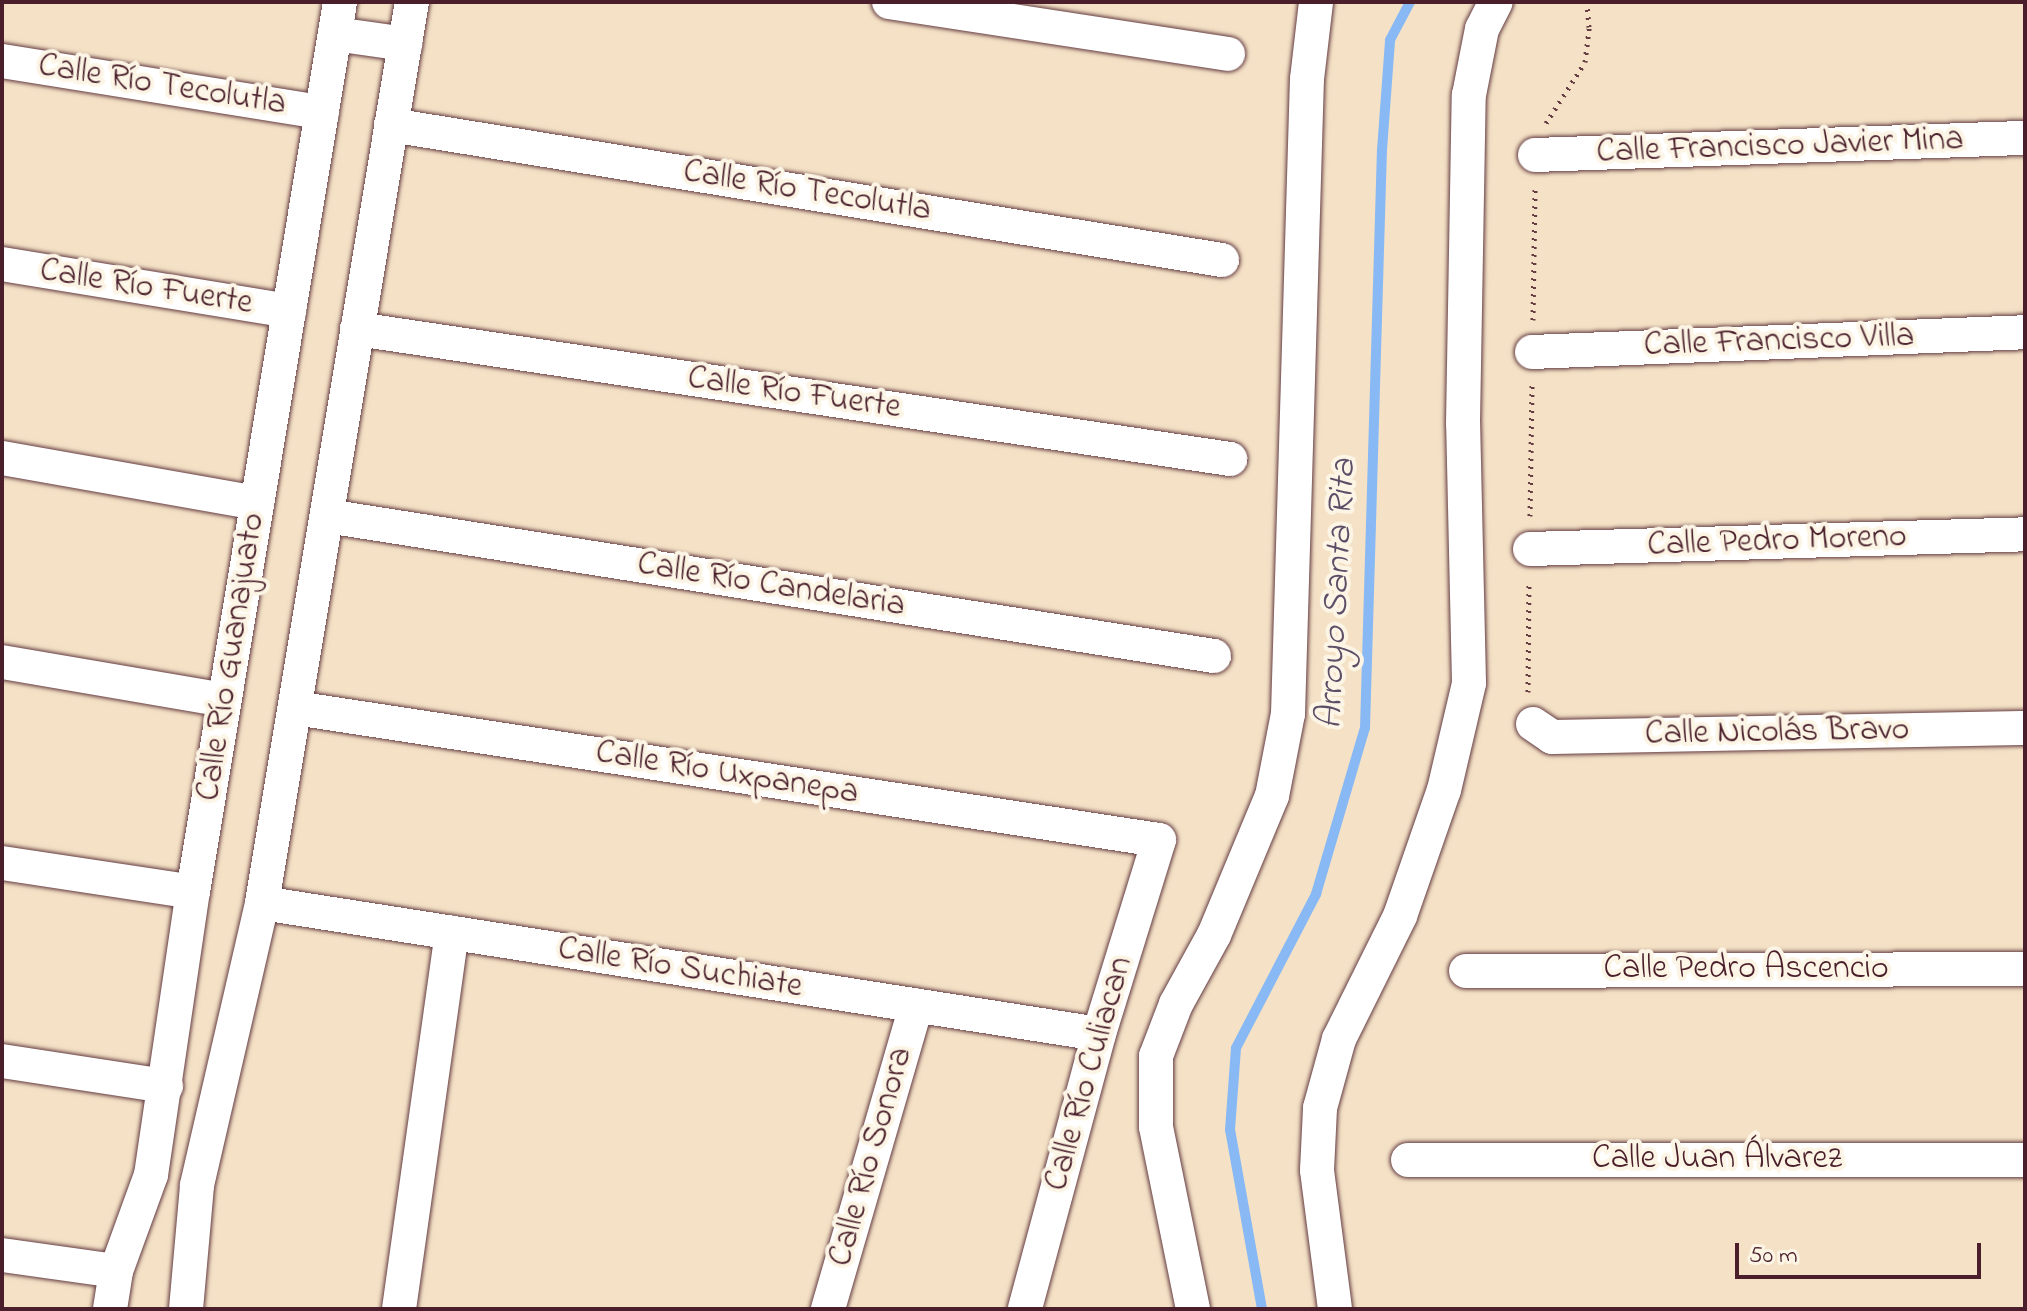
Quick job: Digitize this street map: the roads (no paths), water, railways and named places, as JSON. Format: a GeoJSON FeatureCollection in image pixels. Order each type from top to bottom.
{"type":"FeatureCollection","features":[{"type":"Feature","properties":{"kind":"street","name":"Calle Río Guanajuato"},"geometry":{"type":"LineString","coordinates":[[186,1309],[197,1185],[262,903],[412,2]]}},
{"type":"Feature","properties":{"kind":"street"},"geometry":{"type":"LineString","coordinates":[[889,2],[1228,54]]}},
{"type":"Feature","properties":{"kind":"street"},"geometry":{"type":"LineString","coordinates":[[1193,1309],[1156,1127],[1156,1056],[1176,1004],[1214,935],[1272,796],[1288,714],[1307,79],[1316,2]]}},
{"type":"Feature","properties":{"kind":"street"},"geometry":{"type":"LineString","coordinates":[[1335,1309],[1317,1170],[1320,1108],[1339,1039],[1400,916],[1444,790],[1469,683],[1463,423],[1469,95],[1482,29],[1496,2]]}},
{"type":"Feature","properties":{"kind":"street","name":"Calle Río Guanajuato"},"geometry":{"type":"LineString","coordinates":[[110,1309],[116,1271],[151,1175],[193,892],[337,18]]}},
{"type":"Feature","properties":{"kind":"street"},"geometry":{"type":"LineString","coordinates":[[337,18],[405,44]]}},
{"type":"Feature","properties":{"kind":"street","name":"Calle Río Tecolutla"},"geometry":{"type":"LineString","coordinates":[[2,61],[322,112]]}},
{"type":"Feature","properties":{"kind":"street","name":"Calle Río Tecolutla"},"geometry":{"type":"LineString","coordinates":[[391,125],[1222,260]]}},
{"type":"Feature","properties":{"kind":"street","name":"Calle Francisco Javier Mina"},"geometry":{"type":"LineString","coordinates":[[1535,155],[2025,138]]}},
{"type":"Feature","properties":{"kind":"street","name":"Calle Río Fuerte"},"geometry":{"type":"LineString","coordinates":[[2,264],[289,311]]}},
{"type":"Feature","properties":{"kind":"street","name":"Calle Río Fuerte"},"geometry":{"type":"LineString","coordinates":[[357,329],[1230,459]]}},
{"type":"Feature","properties":{"kind":"street","name":"Calle Francisco Villa"},"geometry":{"type":"LineString","coordinates":[[1532,352],[2025,332]]}},
{"type":"Feature","properties":{"kind":"street"},"geometry":{"type":"LineString","coordinates":[[2,458],[257,503]]}},
{"type":"Feature","properties":{"kind":"street","name":"Calle Río Candelaria"},"geometry":{"type":"LineString","coordinates":[[327,516],[1214,656]]}},
{"type":"Feature","properties":{"kind":"street","name":"Calle Pedro Moreno"},"geometry":{"type":"LineString","coordinates":[[1530,549],[2025,534]]}},
{"type":"Feature","properties":{"kind":"street"},"geometry":{"type":"LineString","coordinates":[[2,662],[224,700]]}},
{"type":"Feature","properties":{"kind":"street","name":"Calle Río Uxpanepa"},"geometry":{"type":"LineString","coordinates":[[295,708],[1159,840]]}},
{"type":"Feature","properties":{"kind":"street","name":"Calle Nicolás Bravo"},"geometry":{"type":"LineString","coordinates":[[1533,724],[1552,737],[2025,728]]}},
{"type":"Feature","properties":{"kind":"street","name":"Calle Río Culiacan"},"geometry":{"type":"LineString","coordinates":[[1025,1309],[1099,1034],[1159,840]]}},
{"type":"Feature","properties":{"kind":"street"},"geometry":{"type":"LineString","coordinates":[[2,863],[193,892]]}},
{"type":"Feature","properties":{"kind":"street","name":"Calle Río Suchiate"},"geometry":{"type":"LineString","coordinates":[[262,903],[1099,1034]]}},
{"type":"Feature","properties":{"kind":"street"},"geometry":{"type":"LineString","coordinates":[[399,1309],[452,933]]}},
{"type":"Feature","properties":{"kind":"street","name":"Calle Pedro Ascencio"},"geometry":{"type":"LineString","coordinates":[[1466,971],[2025,969]]}},
{"type":"Feature","properties":{"kind":"street","name":"Calle Río Sonora"},"geometry":{"type":"LineString","coordinates":[[828,1309],[916,1006]]}},
{"type":"Feature","properties":{"kind":"street"},"geometry":{"type":"LineString","coordinates":[[2,1061],[166,1086]]}},
{"type":"Feature","properties":{"kind":"street","name":"Calle Juan Álvarez"},"geometry":{"type":"LineString","coordinates":[[1408,1160],[2025,1160]]}},
{"type":"Feature","properties":{"kind":"street"},"geometry":{"type":"LineString","coordinates":[[151,1175],[197,1185]]}},
{"type":"Feature","properties":{"kind":"street"},"geometry":{"type":"LineString","coordinates":[[2,1255],[116,1271]]}},
{"type":"Feature","properties":{"kind":"waterway","name":"Arroyo Santa Rita"},"geometry":{"type":"LineString","coordinates":[[1262,1309],[1230,1130],[1236,1048],[1316,894],[1365,728],[1382,150],[1390,40],[1410,2]]}}]}
